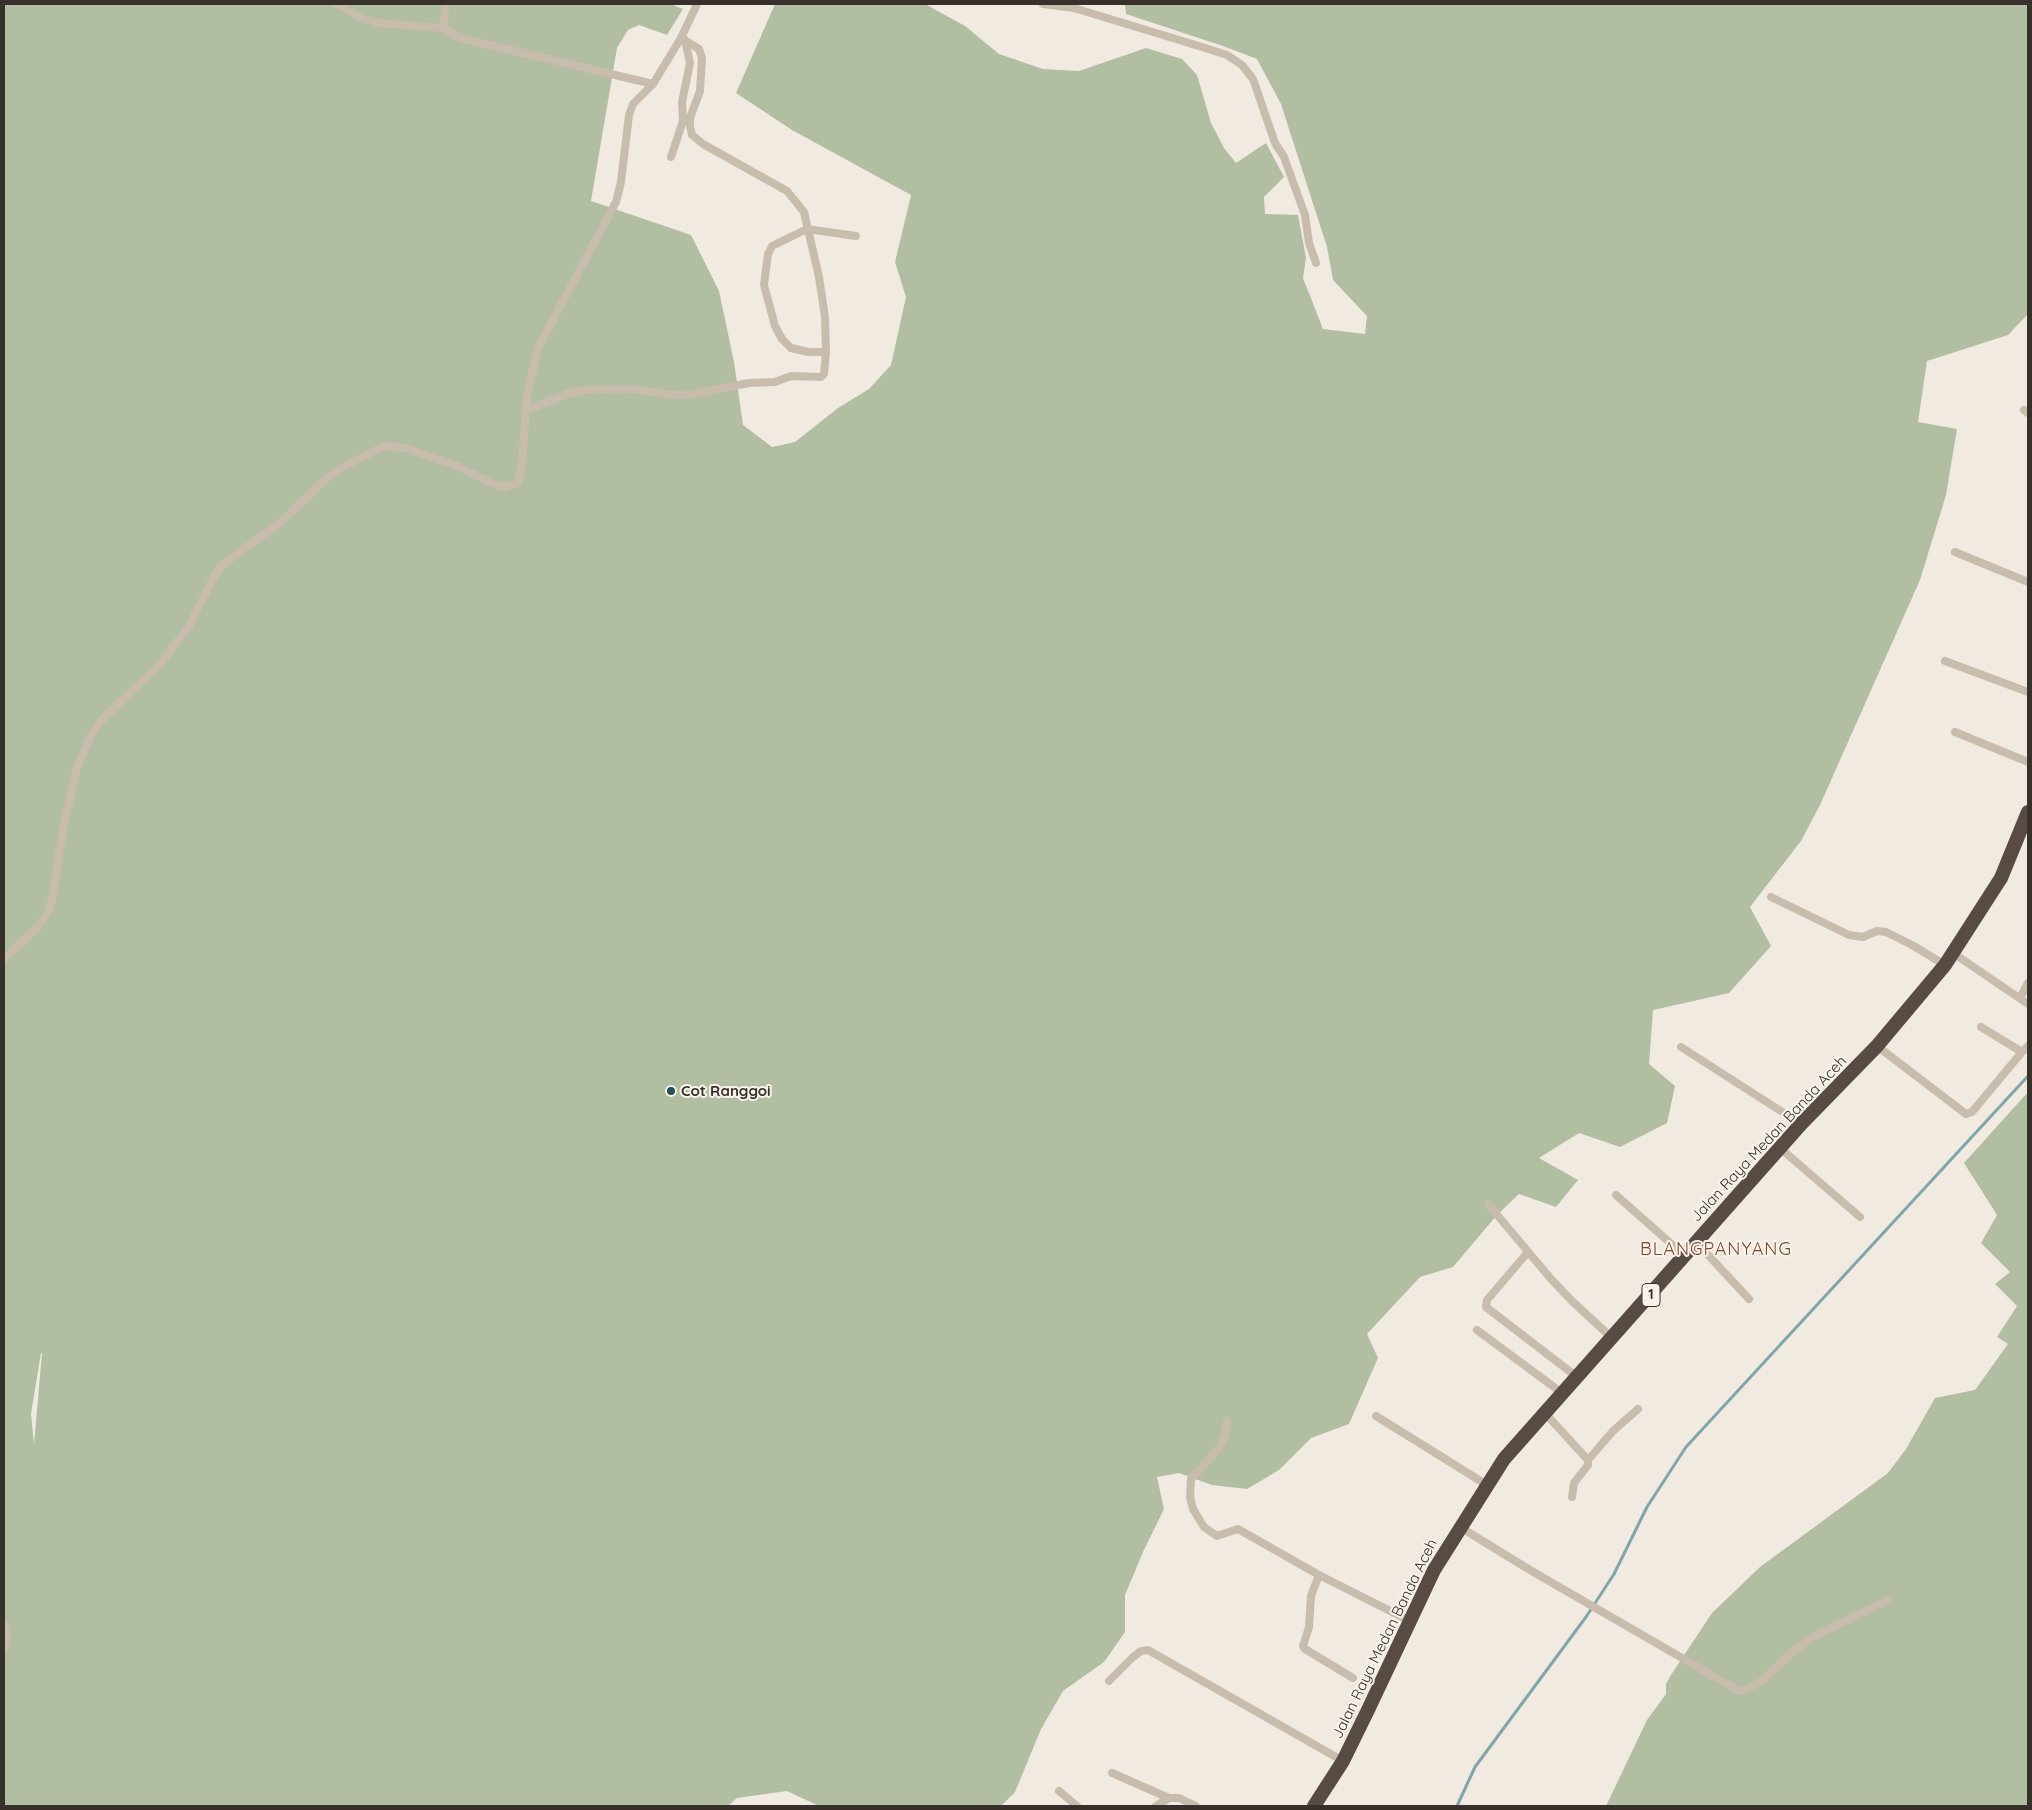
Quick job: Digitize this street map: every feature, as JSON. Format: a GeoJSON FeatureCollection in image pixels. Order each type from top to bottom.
{"type":"FeatureCollection","features":[{"type":"Feature","properties":{"kind":"highway","name":"Jalan Raya Medan Banda Aceh"},"geometry":{"type":"LineString","coordinates":[[1314,1806],[1342,1761],[1434,1570],[1504,1459],[1801,1124],[1877,1046],[1945,965],[2001,878],[2028,812]]}},
{"type":"Feature","properties":{"kind":"street"},"geometry":{"type":"LineString","coordinates":[[337,4],[358,17],[372,22],[444,28],[460,38],[653,84]]}},
{"type":"Feature","properties":{"kind":"street"},"geometry":{"type":"LineString","coordinates":[[4,959],[38,927],[48,913],[76,771],[90,737],[100,722],[161,663],[189,626],[222,565],[281,522],[328,477],[344,466],[382,447],[406,448],[456,466],[498,486],[505,487],[518,483],[522,465],[526,410],[532,369],[538,348],[616,202],[621,182],[631,109],[637,99],[653,84],[683,39],[697,4]]}},
{"type":"Feature","properties":{"kind":"street"},"geometry":{"type":"LineString","coordinates":[[1043,4],[1074,8],[1202,47],[1227,55],[1242,65],[1253,79],[1275,144],[1284,157],[1305,215],[1308,238],[1316,263]]}},
{"type":"Feature","properties":{"kind":"street"},"geometry":{"type":"LineString","coordinates":[[444,28],[445,8]]}},
{"type":"Feature","properties":{"kind":"street"},"geometry":{"type":"LineString","coordinates":[[671,156],[683,121],[682,102],[690,63],[683,39]]}},
{"type":"Feature","properties":{"kind":"street"},"geometry":{"type":"LineString","coordinates":[[526,410],[568,394],[585,390],[633,389],[672,395],[686,395],[749,383],[775,382],[791,376],[821,377],[825,369],[826,317],[819,276],[804,212],[788,191],[703,144],[692,134],[690,118],[700,91],[702,58],[699,48],[683,39]]}},
{"type":"Feature","properties":{"kind":"street"},"geometry":{"type":"LineString","coordinates":[[826,352],[808,352],[791,348],[782,339],[772,318],[764,285],[765,267],[772,246],[807,229],[856,236]]}},
{"type":"Feature","properties":{"kind":"street"},"geometry":{"type":"LineString","coordinates":[[1955,552],[2028,582]]}},
{"type":"Feature","properties":{"kind":"street"},"geometry":{"type":"LineString","coordinates":[[1945,661],[2028,692]]}},
{"type":"Feature","properties":{"kind":"street"},"geometry":{"type":"LineString","coordinates":[[1955,732],[2028,762]]}},
{"type":"Feature","properties":{"kind":"street"},"geometry":{"type":"LineString","coordinates":[[1772,897],[1849,935],[1863,937],[1877,931],[1886,932],[1945,965]]}},
{"type":"Feature","properties":{"kind":"street"},"geometry":{"type":"LineString","coordinates":[[1953,953],[2028,1004]]}},
{"type":"Feature","properties":{"kind":"street"},"geometry":{"type":"LineString","coordinates":[[2020,998],[2028,983]]}},
{"type":"Feature","properties":{"kind":"street"},"geometry":{"type":"LineString","coordinates":[[1981,1027],[2022,1052]]}},
{"type":"Feature","properties":{"kind":"street"},"geometry":{"type":"LineString","coordinates":[[1877,1046],[1966,1114],[1972,1112],[2028,1046]]}},
{"type":"Feature","properties":{"kind":"street"},"geometry":{"type":"LineString","coordinates":[[1681,1047],[1801,1124]]}},
{"type":"Feature","properties":{"kind":"street"},"geometry":{"type":"LineString","coordinates":[[1780,1148],[1860,1217]]}},
{"type":"Feature","properties":{"kind":"street"},"geometry":{"type":"LineString","coordinates":[[1616,1195],[1685,1256]]}},
{"type":"Feature","properties":{"kind":"street"},"geometry":{"type":"LineString","coordinates":[[1488,1204],[1573,1302],[1612,1338]]}},
{"type":"Feature","properties":{"kind":"street"},"geometry":{"type":"LineString","coordinates":[[1696,1242],[1748,1299]]}},
{"type":"Feature","properties":{"kind":"street"},"geometry":{"type":"LineString","coordinates":[[1528,1252],[1487,1300],[1486,1307],[1577,1377]]}},
{"type":"Feature","properties":{"kind":"street"},"geometry":{"type":"LineString","coordinates":[[1477,1330],[1562,1393]]}},
{"type":"Feature","properties":{"kind":"street"},"geometry":{"type":"LineString","coordinates":[[1572,1497],[1574,1483],[1588,1465],[1588,1460],[1613,1431],[1638,1409]]}},
{"type":"Feature","properties":{"kind":"street"},"geometry":{"type":"LineString","coordinates":[[1544,1412],[1588,1460]]}},
{"type":"Feature","properties":{"kind":"street"},"geometry":{"type":"LineString","coordinates":[[1376,1416],[1487,1485]]}},
{"type":"Feature","properties":{"kind":"street"},"geometry":{"type":"LineString","coordinates":[[1227,1421],[1225,1436],[1219,1448],[1191,1479],[1190,1497],[1192,1509],[1198,1519],[1212,1534],[1217,1536],[1238,1528],[1319,1575],[1410,1621]]}},
{"type":"Feature","properties":{"kind":"street"},"geometry":{"type":"LineString","coordinates":[[1460,1526],[1601,1612],[1715,1676],[1736,1690],[1743,1691],[1764,1680],[1788,1656],[1811,1638],[1888,1600]]}},
{"type":"Feature","properties":{"kind":"street"},"geometry":{"type":"LineString","coordinates":[[1319,1575],[1310,1596],[1309,1627],[1303,1646],[1354,1678]]}},
{"type":"Feature","properties":{"kind":"street"},"geometry":{"type":"LineString","coordinates":[[4,1625],[7,1639],[4,1650]]}},
{"type":"Feature","properties":{"kind":"street"},"geometry":{"type":"LineString","coordinates":[[1109,1681],[1133,1657],[1141,1651],[1148,1650],[1342,1761]]}},
{"type":"Feature","properties":{"kind":"street"},"geometry":{"type":"LineString","coordinates":[[1112,1772],[1169,1798],[1179,1798],[1196,1806]]}},
{"type":"Feature","properties":{"kind":"street"},"geometry":{"type":"LineString","coordinates":[[1059,1791],[1077,1806]]}},
{"type":"Feature","properties":{"kind":"street"},"geometry":{"type":"LineString","coordinates":[[1156,1806],[1169,1798]]}},
{"type":"Feature","properties":{"kind":"green space"},"geometry":{"type":"Polygon","coordinates":[[[4,4],[670,4],[683,9],[667,35],[639,25],[628,30],[617,48],[591,201],[691,235],[719,291],[734,362],[743,425],[772,447],[795,442],[838,408],[869,389],[891,365],[906,297],[895,262],[911,195],[792,130],[736,93],[775,4],[925,4],[965,26],[999,54],[1043,69],[1079,71],[1146,48],[1182,59],[1197,75],[1211,123],[1224,148],[1236,163],[1266,143],[1284,177],[1264,197],[1265,214],[1298,215],[1306,258],[1303,278],[1323,329],[1365,334],[1367,316],[1333,280],[1327,247],[1281,104],[1257,59],[1126,14],[1125,4],[2028,4],[2028,314],[2008,335],[1927,361],[1918,422],[1957,429],[1946,495],[1920,580],[1820,805],[1801,841],[1750,907],[1771,946],[1729,993],[1653,1010],[1649,1064],[1675,1086],[1667,1123],[1620,1147],[1579,1133],[1539,1158],[1578,1180],[1556,1207],[1519,1194],[1497,1215],[1453,1267],[1420,1277],[1367,1334],[1378,1358],[1349,1424],[1311,1438],[1279,1470],[1247,1489],[1212,1485],[1179,1473],[1157,1477],[1164,1509],[1125,1595],[1125,1632],[1104,1662],[1063,1691],[1041,1729],[1015,1792],[1001,1806],[819,1806],[787,1791],[737,1798],[728,1806],[4,1806],[4,4]],[[42,1353],[31,1414],[34,1444],[42,1353]]]}},
{"type":"Feature","properties":{"kind":"green space"},"geometry":{"type":"Polygon","coordinates":[[[2028,1092],[2028,1806],[1606,1806],[1647,1720],[1666,1694],[1666,1684],[1712,1613],[1760,1567],[1888,1473],[1906,1449],[1935,1398],[1975,1390],[2008,1344],[1997,1337],[2017,1306],[1995,1284],[2010,1272],[1981,1243],[1997,1215],[1964,1163],[2028,1092]]]}},
{"type":"Feature","properties":{"kind":"waterway"},"geometry":{"type":"LineString","coordinates":[[1457,1806],[1475,1767],[1586,1617],[1614,1574],[1647,1507],[1686,1447],[2028,1076]]}},
{"type":"Feature","properties":{"kind":"place","name":"Cot Ranggoi"},"geometry":{"type":"Point","coordinates":[671,1091]}},
{"type":"Feature","properties":{"kind":"district","name":"BLANGPANYANG"},"geometry":{"type":"Point","coordinates":[1716,1250]}}]}
